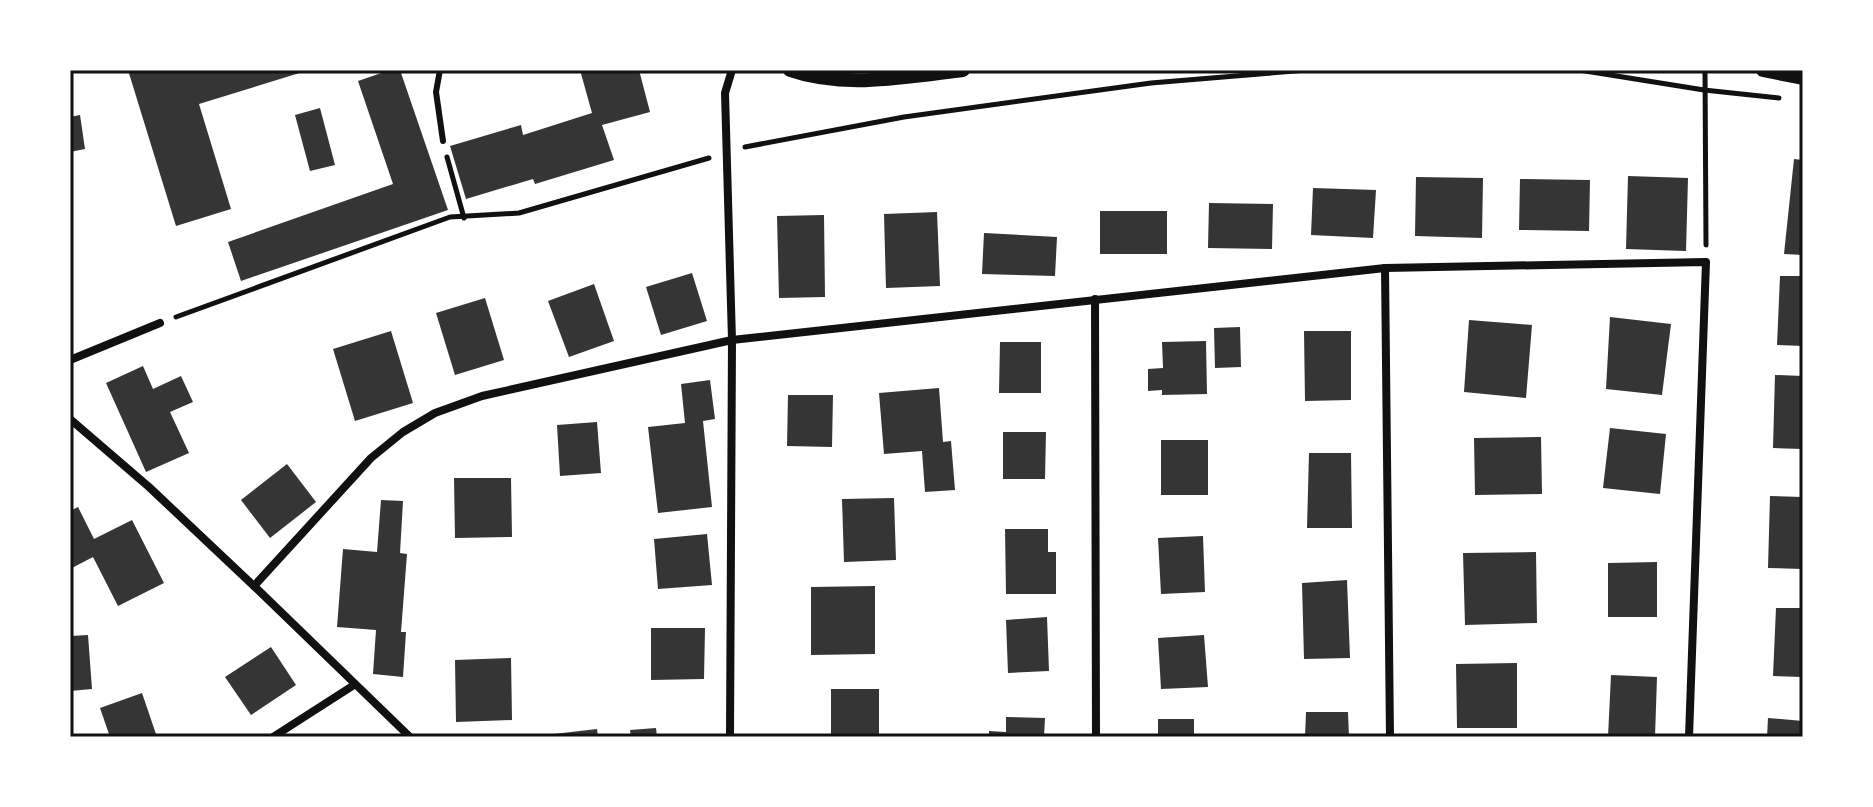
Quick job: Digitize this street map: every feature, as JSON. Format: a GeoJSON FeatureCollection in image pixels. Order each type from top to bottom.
{"type":"FeatureCollection","features":[{"type":"Feature","properties":{"kind":"street"},"geometry":{"type":"LineString","coordinates":[[730,737],[732,340],[725,93],[732,70]]}},
{"type":"Feature","properties":{"kind":"street"},"geometry":{"type":"LineString","coordinates":[[790,70],[815,79],[869,80],[963,70]]}},
{"type":"Feature","properties":{"kind":"street"},"geometry":{"type":"LineString","coordinates":[[1763,70],[1803,78]]}},
{"type":"Feature","properties":{"kind":"street"},"geometry":{"type":"LineString","coordinates":[[254,586],[371,458],[403,432],[435,413],[482,396],[732,340],[1385,268],[1706,262],[1689,737]]}},
{"type":"Feature","properties":{"kind":"street"},"geometry":{"type":"LineString","coordinates":[[1385,268],[1390,737]]}},
{"type":"Feature","properties":{"kind":"street"},"geometry":{"type":"LineString","coordinates":[[1095,299],[1096,737]]}},
{"type":"Feature","properties":{"kind":"street"},"geometry":{"type":"LineString","coordinates":[[70,360],[160,323]]}},
{"type":"Feature","properties":{"kind":"street"},"geometry":{"type":"LineString","coordinates":[[70,419],[149,487],[410,737]]}},
{"type":"Feature","properties":{"kind":"street"},"geometry":{"type":"LineString","coordinates":[[273,737],[354,685]]}},
{"type":"Feature","properties":{"kind":"lane"},"geometry":{"type":"LineString","coordinates":[[440,70],[436,92],[443,141]]}},
{"type":"Feature","properties":{"kind":"path"},"geometry":{"type":"LineString","coordinates":[[160,323],[450,217],[519,213],[757,143],[920,115],[1151,83],[1307,70]]}},
{"type":"Feature","properties":{"kind":"path"},"geometry":{"type":"LineString","coordinates":[[1579,70],[1704,90],[1789,99]]}},
{"type":"Feature","properties":{"kind":"path"},"geometry":{"type":"LineString","coordinates":[[1705,70],[1706,262]]}},
{"type":"Feature","properties":{"kind":"path"},"geometry":{"type":"LineString","coordinates":[[443,141],[464,218]]}},
{"type":"Feature","properties":{"kind":"building"},"geometry":{"type":"Polygon","coordinates":[[[128,70],[306,71],[199,104],[231,209],[176,226],[128,70]]]}},
{"type":"Feature","properties":{"kind":"building"},"geometry":{"type":"Polygon","coordinates":[[[390,70],[400,70],[448,210],[241,281],[228,242],[393,184],[358,81],[390,70]]]}},
{"type":"Feature","properties":{"kind":"building"},"geometry":{"type":"Polygon","coordinates":[[[580,70],[639,70],[650,112],[602,125],[614,160],[535,184],[533,179],[466,199],[450,146],[521,125],[523,135],[592,113],[580,70]]]}},
{"type":"Feature","properties":{"kind":"building"},"geometry":{"type":"Polygon","coordinates":[[[320,108],[335,165],[310,171],[295,115],[320,108]]]}},
{"type":"Feature","properties":{"kind":"building"},"geometry":{"type":"Polygon","coordinates":[[[80,115],[85,149],[70,152],[70,117],[80,115]]]}},
{"type":"Feature","properties":{"kind":"building"},"geometry":{"type":"Polygon","coordinates":[[[1794,159],[1803,160],[1803,255],[1784,254],[1794,159]]]}},
{"type":"Feature","properties":{"kind":"building"},"geometry":{"type":"Polygon","coordinates":[[[1628,176],[1688,178],[1686,251],[1626,249],[1628,176]]]}},
{"type":"Feature","properties":{"kind":"building"},"geometry":{"type":"Polygon","coordinates":[[[1416,177],[1483,178],[1482,238],[1415,236],[1416,177]]]}},
{"type":"Feature","properties":{"kind":"building"},"geometry":{"type":"Polygon","coordinates":[[[1520,179],[1590,180],[1589,231],[1519,230],[1520,179]]]}},
{"type":"Feature","properties":{"kind":"building"},"geometry":{"type":"Polygon","coordinates":[[[1313,188],[1376,190],[1373,238],[1311,235],[1313,188]]]}},
{"type":"Feature","properties":{"kind":"building"},"geometry":{"type":"Polygon","coordinates":[[[1209,203],[1273,204],[1272,249],[1208,248],[1209,203]]]}},
{"type":"Feature","properties":{"kind":"building"},"geometry":{"type":"Polygon","coordinates":[[[1100,211],[1167,211],[1167,254],[1100,254],[1100,211]]]}},
{"type":"Feature","properties":{"kind":"building"},"geometry":{"type":"Polygon","coordinates":[[[937,212],[940,286],[886,288],[884,214],[937,212]]]}},
{"type":"Feature","properties":{"kind":"building"},"geometry":{"type":"Polygon","coordinates":[[[824,215],[825,297],[779,298],[777,216],[824,215]]]}},
{"type":"Feature","properties":{"kind":"building"},"geometry":{"type":"Polygon","coordinates":[[[984,233],[1057,237],[1055,276],[982,274],[984,233]]]}},
{"type":"Feature","properties":{"kind":"building"},"geometry":{"type":"Polygon","coordinates":[[[692,273],[707,321],[661,335],[646,287],[692,273]]]}},
{"type":"Feature","properties":{"kind":"building"},"geometry":{"type":"Polygon","coordinates":[[[1780,276],[1803,276],[1803,346],[1777,345],[1780,276]]]}},
{"type":"Feature","properties":{"kind":"building"},"geometry":{"type":"Polygon","coordinates":[[[594,284],[614,341],[569,357],[548,301],[594,284]]]}},
{"type":"Feature","properties":{"kind":"building"},"geometry":{"type":"Polygon","coordinates":[[[485,298],[504,360],[455,375],[436,313],[485,298]]]}},
{"type":"Feature","properties":{"kind":"building"},"geometry":{"type":"Polygon","coordinates":[[[1610,317],[1671,324],[1662,395],[1606,389],[1610,317]]]}},
{"type":"Feature","properties":{"kind":"building"},"geometry":{"type":"Polygon","coordinates":[[[1469,320],[1532,325],[1526,398],[1464,392],[1469,320]]]}},
{"type":"Feature","properties":{"kind":"building"},"geometry":{"type":"Polygon","coordinates":[[[1240,327],[1241,367],[1215,368],[1214,328],[1240,327]]]}},
{"type":"Feature","properties":{"kind":"building"},"geometry":{"type":"Polygon","coordinates":[[[391,331],[413,403],[355,421],[333,349],[391,331]]]}},
{"type":"Feature","properties":{"kind":"building"},"geometry":{"type":"Polygon","coordinates":[[[1304,331],[1351,331],[1351,400],[1305,401],[1304,331]]]}},
{"type":"Feature","properties":{"kind":"building"},"geometry":{"type":"Polygon","coordinates":[[[1206,341],[1207,394],[1162,395],[1162,390],[1148,391],[1148,369],[1163,368],[1162,342],[1206,341]]]}},
{"type":"Feature","properties":{"kind":"building"},"geometry":{"type":"Polygon","coordinates":[[[1000,342],[1041,342],[1041,393],[999,393],[1000,342]]]}},
{"type":"Feature","properties":{"kind":"building"},"geometry":{"type":"Polygon","coordinates":[[[143,366],[153,389],[181,376],[193,402],[170,412],[189,453],[146,472],[106,383],[143,366]]]}},
{"type":"Feature","properties":{"kind":"building"},"geometry":{"type":"Polygon","coordinates":[[[1775,375],[1803,376],[1803,449],[1773,448],[1775,375]]]}},
{"type":"Feature","properties":{"kind":"building"},"geometry":{"type":"Polygon","coordinates":[[[710,380],[715,419],[703,421],[712,507],[658,513],[648,427],[685,423],[681,384],[710,380]]]}},
{"type":"Feature","properties":{"kind":"building"},"geometry":{"type":"Polygon","coordinates":[[[939,388],[943,442],[951,441],[955,490],[925,492],[922,451],[884,454],[879,393],[939,388]]]}},
{"type":"Feature","properties":{"kind":"building"},"geometry":{"type":"Polygon","coordinates":[[[788,395],[833,395],[832,447],[787,446],[788,395]]]}},
{"type":"Feature","properties":{"kind":"building"},"geometry":{"type":"Polygon","coordinates":[[[597,422],[601,473],[560,476],[557,425],[597,422]]]}},
{"type":"Feature","properties":{"kind":"building"},"geometry":{"type":"Polygon","coordinates":[[[1610,428],[1666,434],[1660,494],[1603,488],[1610,428]]]}},
{"type":"Feature","properties":{"kind":"building"},"geometry":{"type":"Polygon","coordinates":[[[1003,432],[1046,432],[1045,479],[1003,479],[1003,432]]]}},
{"type":"Feature","properties":{"kind":"building"},"geometry":{"type":"Polygon","coordinates":[[[1541,437],[1542,494],[1475,495],[1474,438],[1541,437]]]}},
{"type":"Feature","properties":{"kind":"building"},"geometry":{"type":"Polygon","coordinates":[[[1161,440],[1208,440],[1208,495],[1161,495],[1161,440]]]}},
{"type":"Feature","properties":{"kind":"building"},"geometry":{"type":"Polygon","coordinates":[[[1309,453],[1351,453],[1352,528],[1307,528],[1309,453]]]}},
{"type":"Feature","properties":{"kind":"building"},"geometry":{"type":"Polygon","coordinates":[[[287,464],[316,502],[270,538],[241,500],[287,464]]]}},
{"type":"Feature","properties":{"kind":"building"},"geometry":{"type":"Polygon","coordinates":[[[454,478],[511,478],[512,537],[455,538],[454,478]]]}},
{"type":"Feature","properties":{"kind":"building"},"geometry":{"type":"Polygon","coordinates":[[[1770,496],[1803,497],[1803,569],[1768,568],[1770,496]]]}},
{"type":"Feature","properties":{"kind":"building"},"geometry":{"type":"Polygon","coordinates":[[[894,498],[896,560],[844,562],[842,499],[894,498]]]}},
{"type":"Feature","properties":{"kind":"building"},"geometry":{"type":"Polygon","coordinates":[[[381,500],[403,501],[400,553],[407,554],[401,632],[406,632],[403,677],[373,674],[376,630],[337,627],[343,549],[377,552],[381,500]]]}},
{"type":"Feature","properties":{"kind":"building"},"geometry":{"type":"Polygon","coordinates":[[[78,507],[94,539],[132,520],[164,583],[118,606],[93,557],[70,569],[70,511],[78,507]]]}},
{"type":"Feature","properties":{"kind":"building"},"geometry":{"type":"Polygon","coordinates":[[[1005,529],[1048,529],[1048,552],[1056,552],[1056,594],[1006,594],[1005,529]]]}},
{"type":"Feature","properties":{"kind":"building"},"geometry":{"type":"Polygon","coordinates":[[[707,534],[712,585],[658,589],[654,539],[707,534]]]}},
{"type":"Feature","properties":{"kind":"building"},"geometry":{"type":"Polygon","coordinates":[[[1203,536],[1205,592],[1161,594],[1158,538],[1203,536]]]}},
{"type":"Feature","properties":{"kind":"building"},"geometry":{"type":"Polygon","coordinates":[[[1536,552],[1537,623],[1465,625],[1463,553],[1536,552]]]}},
{"type":"Feature","properties":{"kind":"building"},"geometry":{"type":"Polygon","coordinates":[[[1657,562],[1657,617],[1608,617],[1608,563],[1657,562]]]}},
{"type":"Feature","properties":{"kind":"building"},"geometry":{"type":"Polygon","coordinates":[[[1347,580],[1350,658],[1304,659],[1302,583],[1347,580]]]}},
{"type":"Feature","properties":{"kind":"building"},"geometry":{"type":"Polygon","coordinates":[[[875,586],[875,654],[811,655],[811,587],[875,586]]]}},
{"type":"Feature","properties":{"kind":"building"},"geometry":{"type":"Polygon","coordinates":[[[1776,608],[1803,608],[1803,677],[1773,676],[1776,608]]]}},
{"type":"Feature","properties":{"kind":"building"},"geometry":{"type":"Polygon","coordinates":[[[1047,617],[1049,671],[1008,673],[1006,620],[1047,617]]]}},
{"type":"Feature","properties":{"kind":"building"},"geometry":{"type":"Polygon","coordinates":[[[651,628],[705,628],[704,679],[651,680],[651,628]]]}},
{"type":"Feature","properties":{"kind":"building"},"geometry":{"type":"Polygon","coordinates":[[[88,635],[92,689],[70,691],[70,636],[88,635]]]}},
{"type":"Feature","properties":{"kind":"building"},"geometry":{"type":"Polygon","coordinates":[[[1204,635],[1208,687],[1161,689],[1158,638],[1204,635]]]}},
{"type":"Feature","properties":{"kind":"building"},"geometry":{"type":"Polygon","coordinates":[[[271,647],[296,685],[251,715],[225,677],[271,647]]]}},
{"type":"Feature","properties":{"kind":"building"},"geometry":{"type":"Polygon","coordinates":[[[511,658],[512,720],[456,722],[455,660],[511,658]]]}},
{"type":"Feature","properties":{"kind":"building"},"geometry":{"type":"Polygon","coordinates":[[[1517,663],[1517,728],[1457,728],[1456,664],[1517,663]]]}},
{"type":"Feature","properties":{"kind":"building"},"geometry":{"type":"Polygon","coordinates":[[[1611,675],[1657,677],[1655,737],[1608,737],[1611,675]]]}},
{"type":"Feature","properties":{"kind":"building"},"geometry":{"type":"Polygon","coordinates":[[[831,689],[879,689],[879,737],[831,737],[831,689]]]}},
{"type":"Feature","properties":{"kind":"building"},"geometry":{"type":"Polygon","coordinates":[[[142,693],[157,737],[110,737],[100,708],[142,693]]]}},
{"type":"Feature","properties":{"kind":"building"},"geometry":{"type":"Polygon","coordinates":[[[1306,712],[1348,712],[1349,737],[1305,737],[1306,712]]]}},
{"type":"Feature","properties":{"kind":"building"},"geometry":{"type":"Polygon","coordinates":[[[1006,717],[1045,718],[1044,737],[989,737],[989,731],[1006,732],[1006,717]]]}},
{"type":"Feature","properties":{"kind":"building"},"geometry":{"type":"Polygon","coordinates":[[[1768,718],[1803,721],[1803,737],[1767,737],[1768,718]]]}},
{"type":"Feature","properties":{"kind":"building"},"geometry":{"type":"Polygon","coordinates":[[[1158,719],[1194,719],[1194,737],[1158,737],[1158,719]]]}},
{"type":"Feature","properties":{"kind":"building"},"geometry":{"type":"Polygon","coordinates":[[[656,728],[657,737],[631,737],[630,730],[656,728]]]}},
{"type":"Feature","properties":{"kind":"building"},"geometry":{"type":"Polygon","coordinates":[[[597,729],[598,737],[545,737],[545,735],[597,729]]]}}]}
